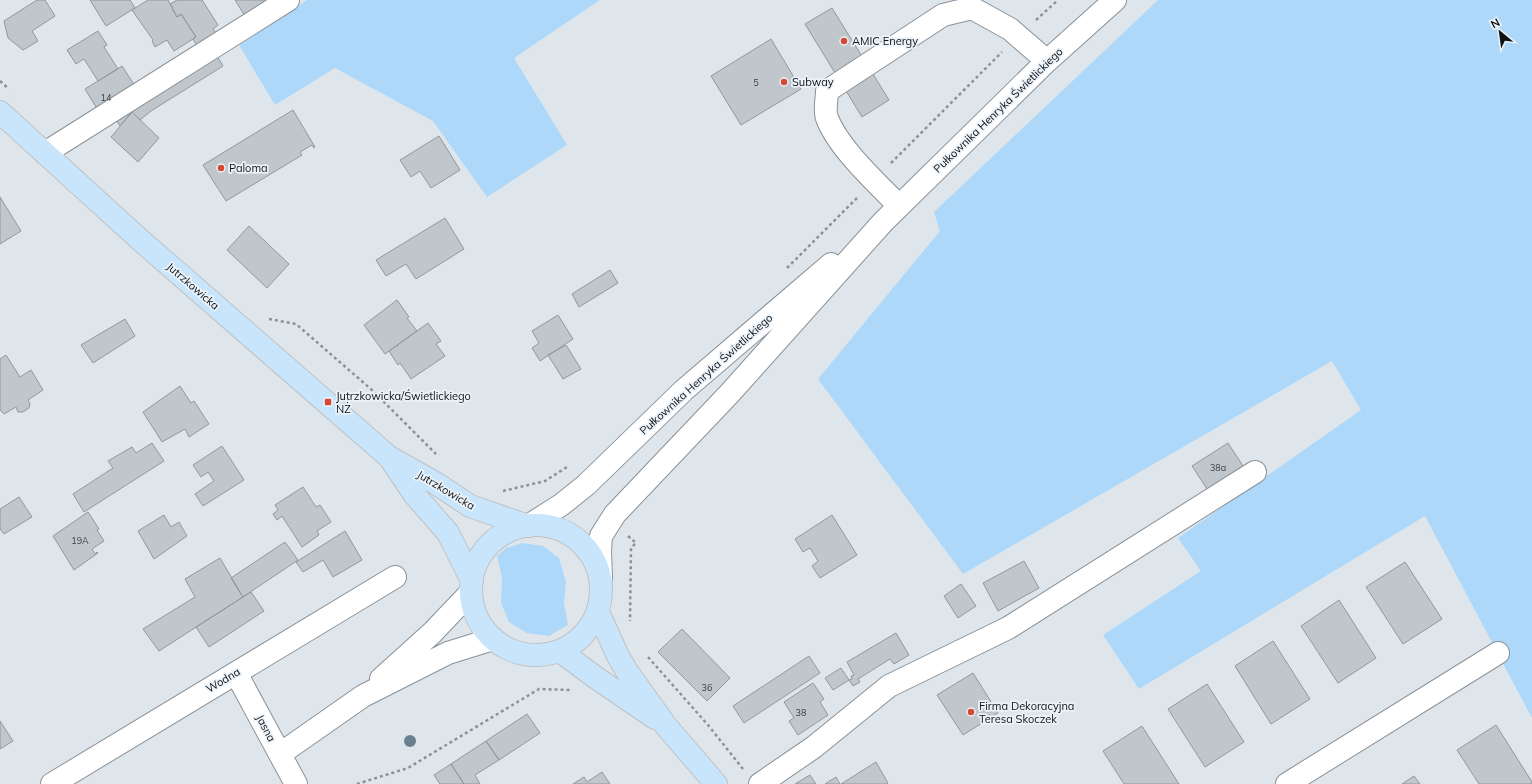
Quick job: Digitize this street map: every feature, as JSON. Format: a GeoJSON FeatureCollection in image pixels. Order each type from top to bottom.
{"type":"FeatureCollection","features":[{"type":"Feature","properties":{"kind":"main road","name":"Jutrzkowicka"},"geometry":{"type":"LineString","coordinates":[[0,112],[138,238],[389,457],[438,484],[470,506],[528,526]]}},
{"type":"Feature","properties":{"kind":"main road","name":"Jutrzkowicka"},"geometry":{"type":"LineString","coordinates":[[389,457],[414,494],[448,533],[471,586]]}},
{"type":"Feature","properties":{"kind":"main road"},"geometry":{"type":"LineString","coordinates":[[528,526],[548,526],[566,532],[582,544],[594,560],[601,578],[601,595],[598,612],[589,629],[576,642],[560,651],[542,655],[525,654],[508,649],[493,639],[482,626],[474,610],[471,586],[478,561],[490,544],[508,532],[528,526]]}},
{"type":"Feature","properties":{"kind":"main road"},"geometry":{"type":"LineString","coordinates":[[598,612],[618,656],[666,726],[716,784]]}},
{"type":"Feature","properties":{"kind":"main road"},"geometry":{"type":"LineString","coordinates":[[560,651],[595,678],[666,726]]}},
{"type":"Feature","properties":{"kind":"street"},"geometry":{"type":"LineString","coordinates":[[45,153],[288,0]]}},
{"type":"Feature","properties":{"kind":"street","name":"Pułkownika Henryka Świetlickiego"},"geometry":{"type":"LineString","coordinates":[[601,578],[601,536],[615,514],[730,393],[883,222],[1047,61],[1114,0]]}},
{"type":"Feature","properties":{"kind":"street"},"geometry":{"type":"LineString","coordinates":[[899,206],[874,180],[840,140],[827,117],[827,91],[943,15],[972,8],[1010,29],[1047,61]]}},
{"type":"Feature","properties":{"kind":"street","name":"Pułkownika Henryka Świetlickiego"},"geometry":{"type":"LineString","coordinates":[[528,526],[561,505],[586,485],[684,390],[810,282],[883,222]]}},
{"type":"Feature","properties":{"kind":"street"},"geometry":{"type":"LineString","coordinates":[[753,779],[814,747],[889,686],[1008,628],[1255,472]]}},
{"type":"Feature","properties":{"kind":"street","name":"Wodna"},"geometry":{"type":"LineString","coordinates":[[52,784],[395,577]]}},
{"type":"Feature","properties":{"kind":"street"},"geometry":{"type":"LineString","coordinates":[[280,754],[363,696],[432,633],[471,586]]}},
{"type":"Feature","properties":{"kind":"street"},"geometry":{"type":"LineString","coordinates":[[363,696],[448,654],[493,639]]}},
{"type":"Feature","properties":{"kind":"street"},"geometry":{"type":"LineString","coordinates":[[1287,784],[1498,653]]}},
{"type":"Feature","properties":{"kind":"street","name":"Jasna"},"geometry":{"type":"LineString","coordinates":[[236,673],[296,784]]}},
{"type":"Feature","properties":{"kind":"path"},"geometry":{"type":"LineString","coordinates":[[785,269],[1018,36],[1058,0]]}},
{"type":"Feature","properties":{"kind":"path"},"geometry":{"type":"LineString","coordinates":[[264,318],[296,324],[372,390],[438,456]]}},
{"type":"Feature","properties":{"kind":"path"},"geometry":{"type":"LineString","coordinates":[[496,493],[545,481],[568,467]]}},
{"type":"Feature","properties":{"kind":"path"},"geometry":{"type":"LineString","coordinates":[[626,534],[636,544],[631,548],[630,626]]}},
{"type":"Feature","properties":{"kind":"path"},"geometry":{"type":"LineString","coordinates":[[646,654],[708,724],[753,779]]}},
{"type":"Feature","properties":{"kind":"path"},"geometry":{"type":"LineString","coordinates":[[357,784],[408,768],[539,690],[574,690]]}},
{"type":"Feature","properties":{"kind":"shaded area"},"geometry":{"type":"Polygon","coordinates":[[[307,0],[600,0],[514,58],[567,145],[487,197],[433,121],[335,68],[275,105],[239,45],[307,0]]]}},
{"type":"Feature","properties":{"kind":"shaded area"},"geometry":{"type":"Polygon","coordinates":[[[1158,0],[1532,0],[1532,718],[1425,516],[1139,689],[1103,635],[1201,571],[1178,538],[1361,410],[1332,361],[963,574],[818,379],[940,231],[934,212],[1158,0]]]}},
{"type":"Feature","properties":{"kind":"shaded area"},"geometry":{"type":"Polygon","coordinates":[[[522,543],[543,546],[559,558],[566,582],[564,603],[568,625],[549,636],[527,633],[509,622],[501,603],[502,577],[497,556],[506,548],[522,543]]]}},
{"type":"Feature","properties":{"kind":"building"},"geometry":{"type":"Polygon","coordinates":[[[37,0],[45,0],[55,16],[32,31],[38,41],[23,50],[8,38],[4,21],[37,0]]]}},
{"type":"Feature","properties":{"kind":"building"},"geometry":{"type":"Polygon","coordinates":[[[90,0],[130,0],[135,8],[106,26],[90,0]]]}},
{"type":"Feature","properties":{"kind":"building"},"geometry":{"type":"Polygon","coordinates":[[[148,0],[168,0],[177,17],[181,14],[196,37],[174,51],[167,40],[155,47],[152,41],[153,40],[132,10],[148,0]]]}},
{"type":"Feature","properties":{"kind":"building"},"geometry":{"type":"Polygon","coordinates":[[[177,0],[202,0],[218,25],[213,29],[220,38],[200,51],[193,39],[196,37],[181,14],[177,17],[170,4],[177,0]]]}},
{"type":"Feature","properties":{"kind":"building"},"geometry":{"type":"Polygon","coordinates":[[[235,0],[279,0],[248,21],[235,0]]]}},
{"type":"Feature","properties":{"kind":"building"},"geometry":{"type":"Polygon","coordinates":[[[832,8],[889,100],[862,117],[805,24],[832,8]]]}},
{"type":"Feature","properties":{"kind":"building"},"geometry":{"type":"Polygon","coordinates":[[[98,31],[107,45],[104,47],[118,69],[98,81],[84,59],[76,64],[67,50],[98,31]]]}},
{"type":"Feature","properties":{"kind":"building"},"geometry":{"type":"Polygon","coordinates":[[[771,39],[801,89],[741,125],[711,76],[771,39]]]}},
{"type":"Feature","properties":{"kind":"building"},"geometry":{"type":"Polygon","coordinates":[[[216,54],[223,66],[151,111],[140,120],[132,112],[120,126],[115,118],[216,54]]]}},
{"type":"Feature","properties":{"kind":"building"},"geometry":{"type":"Polygon","coordinates":[[[122,66],[137,89],[99,112],[85,89],[122,66]]]}},
{"type":"Feature","properties":{"kind":"building"},"geometry":{"type":"Polygon","coordinates":[[[293,110],[315,147],[314,148],[312,145],[300,152],[302,155],[226,201],[203,165],[293,110]]]}},
{"type":"Feature","properties":{"kind":"building"},"geometry":{"type":"Polygon","coordinates":[[[132,112],[159,138],[138,162],[111,137],[132,112]]]}},
{"type":"Feature","properties":{"kind":"building"},"geometry":{"type":"Polygon","coordinates":[[[439,136],[460,170],[431,188],[420,171],[411,177],[400,160],[439,136]]]}},
{"type":"Feature","properties":{"kind":"building"},"geometry":{"type":"Polygon","coordinates":[[[0,197],[21,231],[0,244],[0,197]]]}},
{"type":"Feature","properties":{"kind":"building"},"geometry":{"type":"Polygon","coordinates":[[[445,218],[464,249],[416,279],[406,264],[386,276],[376,260],[445,218]]]}},
{"type":"Feature","properties":{"kind":"building"},"geometry":{"type":"Polygon","coordinates":[[[249,226],[289,264],[267,288],[227,250],[249,226]]]}},
{"type":"Feature","properties":{"kind":"building"},"geometry":{"type":"Polygon","coordinates":[[[610,270],[618,283],[579,307],[572,294],[610,270]]]}},
{"type":"Feature","properties":{"kind":"building"},"geometry":{"type":"Polygon","coordinates":[[[397,300],[409,317],[407,318],[417,331],[385,354],[364,325],[397,300]]]}},
{"type":"Feature","properties":{"kind":"building"},"geometry":{"type":"Polygon","coordinates":[[[558,315],[573,339],[540,361],[532,348],[539,343],[532,331],[558,315]]]}},
{"type":"Feature","properties":{"kind":"building"},"geometry":{"type":"Polygon","coordinates":[[[125,319],[135,336],[93,363],[81,345],[125,319]]]}},
{"type":"Feature","properties":{"kind":"building"},"geometry":{"type":"Polygon","coordinates":[[[428,323],[441,341],[436,344],[445,356],[411,379],[400,363],[398,365],[389,351],[428,323]]]}},
{"type":"Feature","properties":{"kind":"building"},"geometry":{"type":"Polygon","coordinates":[[[566,345],[581,369],[563,379],[548,355],[566,345]]]}},
{"type":"Feature","properties":{"kind":"building"},"geometry":{"type":"Polygon","coordinates":[[[6,355],[20,377],[31,370],[43,390],[28,400],[30,404],[29,408],[23,412],[18,412],[16,407],[4,414],[0,410],[0,359],[6,355]]]}},
{"type":"Feature","properties":{"kind":"building"},"geometry":{"type":"Polygon","coordinates":[[[180,386],[191,403],[194,401],[209,424],[189,437],[185,429],[162,442],[143,412],[180,386]]]}},
{"type":"Feature","properties":{"kind":"building"},"geometry":{"type":"Polygon","coordinates":[[[152,443],[164,461],[84,512],[73,494],[113,468],[108,461],[132,447],[136,453],[152,443]]]}},
{"type":"Feature","properties":{"kind":"building"},"geometry":{"type":"Polygon","coordinates":[[[1228,443],[1245,469],[1209,492],[1192,466],[1228,443]]]}},
{"type":"Feature","properties":{"kind":"building"},"geometry":{"type":"Polygon","coordinates":[[[222,446],[244,480],[203,506],[195,494],[214,481],[208,472],[201,477],[193,465],[222,446]]]}},
{"type":"Feature","properties":{"kind":"building"},"geometry":{"type":"Polygon","coordinates":[[[303,487],[316,507],[320,505],[331,522],[317,531],[319,535],[302,547],[282,516],[277,520],[273,514],[278,510],[275,505],[303,487]]]}},
{"type":"Feature","properties":{"kind":"building"},"geometry":{"type":"Polygon","coordinates":[[[19,497],[32,517],[4,534],[0,529],[0,509],[19,497]]]}},
{"type":"Feature","properties":{"kind":"building"},"geometry":{"type":"Polygon","coordinates":[[[88,512],[99,529],[97,530],[104,541],[92,549],[95,554],[97,552],[98,553],[74,570],[53,536],[88,512]]]}},
{"type":"Feature","properties":{"kind":"building"},"geometry":{"type":"Polygon","coordinates":[[[164,515],[171,527],[179,522],[187,536],[154,559],[138,531],[164,515]]]}},
{"type":"Feature","properties":{"kind":"building"},"geometry":{"type":"Polygon","coordinates":[[[832,515],[857,555],[820,578],[812,566],[818,561],[810,548],[803,552],[795,539],[832,515]]]}},
{"type":"Feature","properties":{"kind":"building"},"geometry":{"type":"Polygon","coordinates":[[[345,531],[362,560],[333,577],[323,560],[303,572],[296,562],[345,531]]]}},
{"type":"Feature","properties":{"kind":"building"},"geometry":{"type":"Polygon","coordinates":[[[285,542],[298,560],[243,597],[231,578],[285,542]]]}},
{"type":"Feature","properties":{"kind":"building"},"geometry":{"type":"Polygon","coordinates":[[[220,558],[243,597],[159,651],[143,629],[195,597],[185,579],[220,558]]]}},
{"type":"Feature","properties":{"kind":"building"},"geometry":{"type":"Polygon","coordinates":[[[1024,561],[1039,588],[998,611],[983,583],[1024,561]]]}},
{"type":"Feature","properties":{"kind":"building"},"geometry":{"type":"Polygon","coordinates":[[[1405,562],[1442,619],[1403,644],[1366,587],[1405,562]]]}},
{"type":"Feature","properties":{"kind":"building"},"geometry":{"type":"Polygon","coordinates":[[[961,584],[976,606],[958,618],[944,596],[961,584]]]}},
{"type":"Feature","properties":{"kind":"building"},"geometry":{"type":"Polygon","coordinates":[[[251,592],[264,611],[209,647],[196,627],[251,592]]]}},
{"type":"Feature","properties":{"kind":"building"},"geometry":{"type":"Polygon","coordinates":[[[1339,600],[1376,658],[1338,683],[1301,626],[1339,600]]]}},
{"type":"Feature","properties":{"kind":"building"},"geometry":{"type":"Polygon","coordinates":[[[682,629],[730,678],[707,701],[658,652],[682,629]]]}},
{"type":"Feature","properties":{"kind":"building"},"geometry":{"type":"Polygon","coordinates":[[[896,633],[909,655],[894,664],[890,659],[858,679],[860,682],[853,686],[849,680],[852,679],[851,676],[854,675],[847,662],[896,633]]]}},
{"type":"Feature","properties":{"kind":"building"},"geometry":{"type":"Polygon","coordinates":[[[1273,641],[1310,699],[1271,724],[1235,666],[1273,641]]]}},
{"type":"Feature","properties":{"kind":"building"},"geometry":{"type":"Polygon","coordinates":[[[809,656],[820,673],[744,723],[733,706],[809,656]]]}},
{"type":"Feature","properties":{"kind":"building"},"geometry":{"type":"Polygon","coordinates":[[[841,668],[849,680],[833,690],[825,678],[841,668]]]}},
{"type":"Feature","properties":{"kind":"building"},"geometry":{"type":"Polygon","coordinates":[[[973,673],[998,713],[963,735],[937,695],[973,673]]]}},
{"type":"Feature","properties":{"kind":"building"},"geometry":{"type":"Polygon","coordinates":[[[813,683],[824,699],[820,702],[828,715],[798,735],[789,721],[794,718],[784,702],[813,683]]]}},
{"type":"Feature","properties":{"kind":"building"},"geometry":{"type":"Polygon","coordinates":[[[1207,684],[1244,742],[1205,767],[1168,709],[1207,684]]]}},
{"type":"Feature","properties":{"kind":"building"},"geometry":{"type":"Polygon","coordinates":[[[527,714],[540,733],[499,760],[486,741],[527,714]]]}},
{"type":"Feature","properties":{"kind":"building"},"geometry":{"type":"Polygon","coordinates":[[[0,721],[13,741],[0,749],[0,721]]]}},
{"type":"Feature","properties":{"kind":"building"},"geometry":{"type":"Polygon","coordinates":[[[1496,725],[1532,782],[1531,784],[1479,784],[1457,750],[1496,725]]]}},
{"type":"Feature","properties":{"kind":"building"},"geometry":{"type":"Polygon","coordinates":[[[1142,726],[1179,784],[1124,784],[1103,751],[1142,726]]]}},
{"type":"Feature","properties":{"kind":"building"},"geometry":{"type":"Polygon","coordinates":[[[486,741],[499,760],[475,775],[480,784],[464,784],[451,764],[486,741]]]}},
{"type":"Feature","properties":{"kind":"building"},"geometry":{"type":"Polygon","coordinates":[[[876,762],[888,783],[841,784],[876,762]]]}},
{"type":"Feature","properties":{"kind":"building"},"geometry":{"type":"Polygon","coordinates":[[[451,764],[464,784],[440,784],[434,775],[451,764]]]}},
{"type":"Feature","properties":{"kind":"building"},"geometry":{"type":"Polygon","coordinates":[[[602,772],[610,784],[573,784],[584,777],[587,782],[602,772]]]}},
{"type":"Feature","properties":{"kind":"building"},"geometry":{"type":"Polygon","coordinates":[[[810,775],[816,784],[795,784],[810,775]]]}},
{"type":"Feature","properties":{"kind":"building"},"geometry":{"type":"Polygon","coordinates":[[[1414,776],[1420,784],[1402,784],[1414,776]]]}},
{"type":"Feature","properties":{"kind":"building"},"geometry":{"type":"Polygon","coordinates":[[[836,777],[840,784],[825,784],[836,777]]]}},
{"type":"Feature","properties":{"kind":"place","name":"AMIC Energy"},"geometry":{"type":"Point","coordinates":[844,41]}},
{"type":"Feature","properties":{"kind":"place","name":"Subway"},"geometry":{"type":"Point","coordinates":[784,82]}},
{"type":"Feature","properties":{"kind":"place","name":"Paloma"},"geometry":{"type":"Point","coordinates":[221,168]}},
{"type":"Feature","properties":{"kind":"place","name":"Jutrzkowicka/Świetlickiego NŻ"},"geometry":{"type":"Point","coordinates":[328,402]}},
{"type":"Feature","properties":{"kind":"place","name":"Firma Dekoracyjna Teresa Skoczek"},"geometry":{"type":"Point","coordinates":[971,712]}}]}
